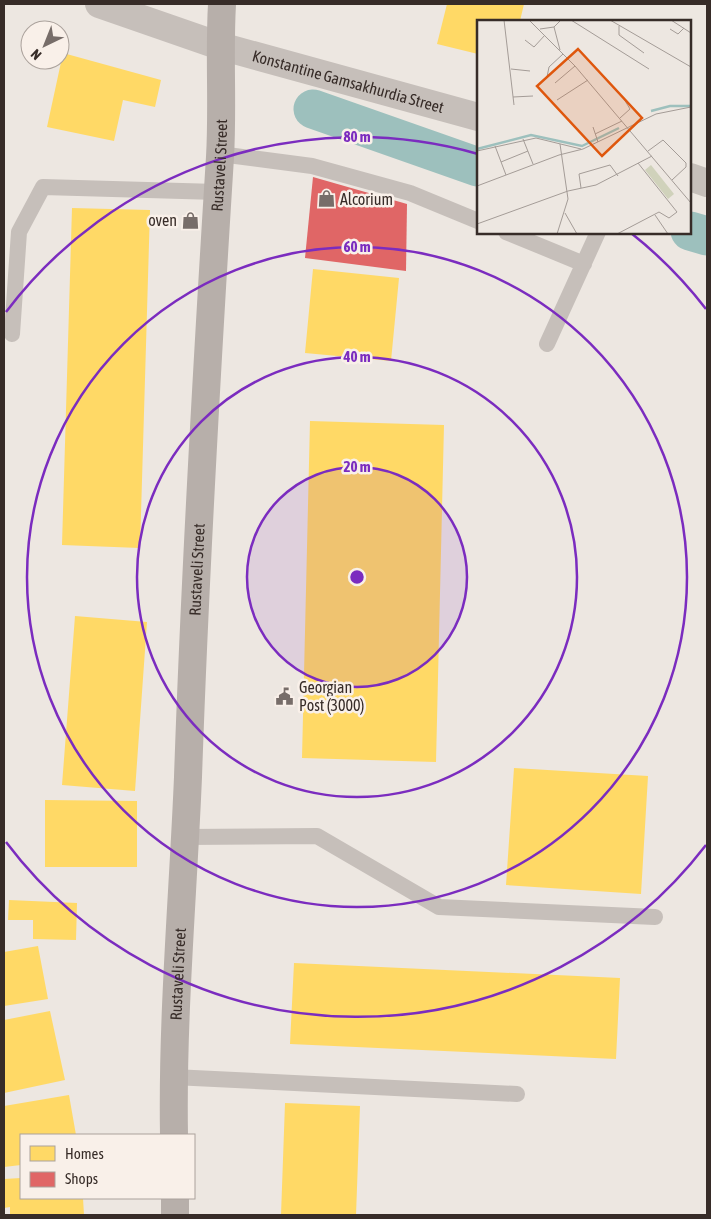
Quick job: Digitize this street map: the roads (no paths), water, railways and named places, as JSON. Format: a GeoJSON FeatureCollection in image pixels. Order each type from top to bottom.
{"type":"FeatureCollection","features":[{"type":"Feature","properties":{"kind":"main road","name":"Rustaveli Street"},"geometry":{"type":"LineString","coordinates":[[174,1134],[173,1078],[186,837],[193,633],[220,154],[222,4]]}},
{"type":"Feature","properties":{"kind":"main road"},"geometry":{"type":"LineString","coordinates":[[175,1199],[175,1215]]}},
{"type":"Feature","properties":{"kind":"street","name":"Konstantine Gamsakhurdia Street"},"geometry":{"type":"LineString","coordinates":[[99,4],[220,46],[477,117]]}},
{"type":"Feature","properties":{"kind":"street"},"geometry":{"type":"LineString","coordinates":[[691,177],[707,183]]}},
{"type":"Feature","properties":{"kind":"lane"},"geometry":{"type":"LineString","coordinates":[[220,154],[312,166],[410,193],[477,221]]}},
{"type":"Feature","properties":{"kind":"lane"},"geometry":{"type":"LineString","coordinates":[[12,334],[19,232],[42,187],[217,192]]}},
{"type":"Feature","properties":{"kind":"lane"},"geometry":{"type":"LineString","coordinates":[[511,234],[584,264]]}},
{"type":"Feature","properties":{"kind":"lane"},"geometry":{"type":"LineString","coordinates":[[547,344],[597,235]]}},
{"type":"Feature","properties":{"kind":"lane"},"geometry":{"type":"LineString","coordinates":[[186,837],[317,836],[439,907],[655,917]]}},
{"type":"Feature","properties":{"kind":"lane"},"geometry":{"type":"LineString","coordinates":[[173,1078],[517,1094]]}},
{"type":"Feature","properties":{"kind":"waterway"},"geometry":{"type":"LineString","coordinates":[[313,109],[477,167]]}},
{"type":"Feature","properties":{"kind":"waterway"},"geometry":{"type":"LineString","coordinates":[[691,231],[707,236]]}},
{"type":"Feature","properties":{"kind":"place","name":"Alcorium"},"geometry":{"type":"Point","coordinates":[326,199]}},
{"type":"Feature","properties":{"kind":"place","name":"oven"},"geometry":{"type":"Point","coordinates":[191,220]}},
{"type":"Feature","properties":{"kind":"place","name":"Georgian Post (3000)"},"geometry":{"type":"Point","coordinates":[285,696]}}]}
